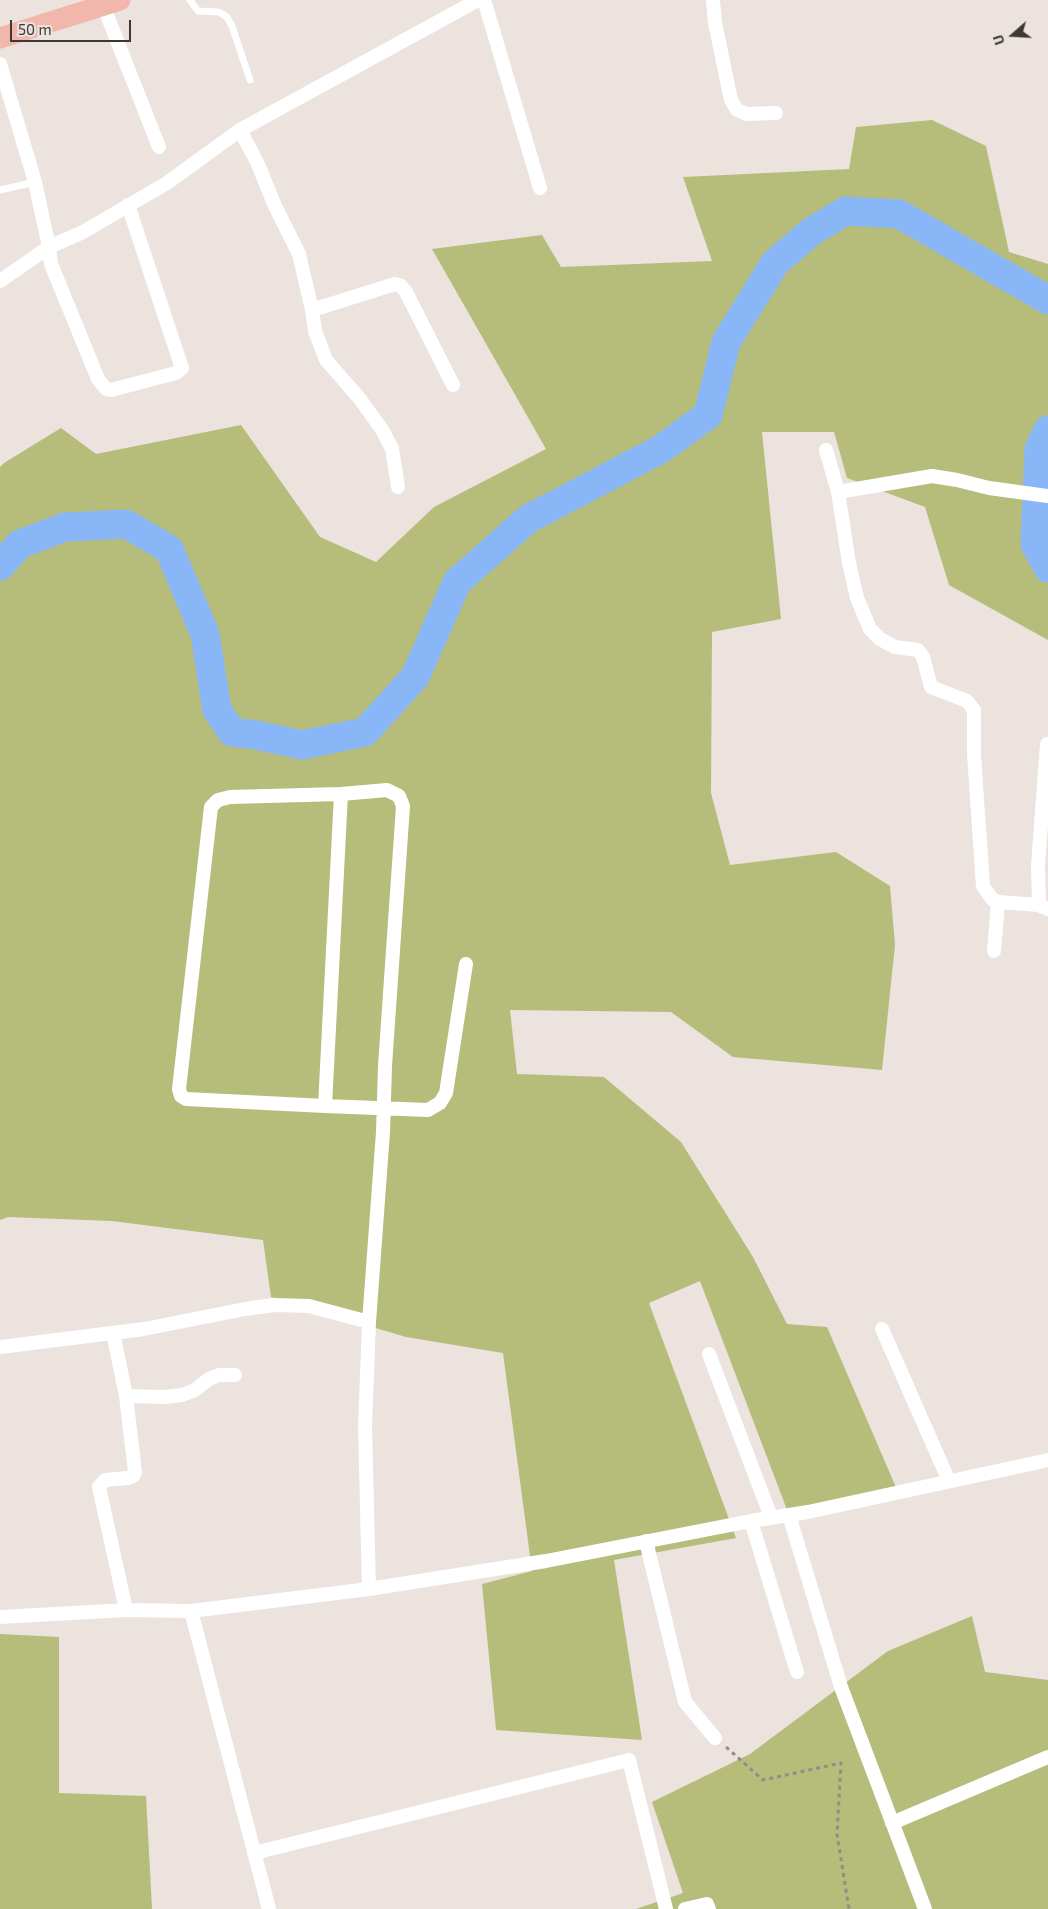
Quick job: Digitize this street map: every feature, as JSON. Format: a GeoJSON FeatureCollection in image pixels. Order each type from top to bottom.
{"type":"FeatureCollection","features":[{"type":"Feature","properties":{"kind":"main road"},"geometry":{"type":"LineString","coordinates":[[0,38],[112,3]]}},
{"type":"Feature","properties":{"kind":"street"},"geometry":{"type":"LineString","coordinates":[[1,278],[50,247],[83,232],[167,182],[240,130],[478,0]]}},
{"type":"Feature","properties":{"kind":"street"},"geometry":{"type":"LineString","coordinates":[[484,0],[540,188]]}},
{"type":"Feature","properties":{"kind":"street"},"geometry":{"type":"LineString","coordinates":[[713,0],[715,23],[731,100],[737,110],[747,114],[776,113]]}},
{"type":"Feature","properties":{"kind":"street"},"geometry":{"type":"LineString","coordinates":[[112,3],[159,147]]}},
{"type":"Feature","properties":{"kind":"street"},"geometry":{"type":"LineString","coordinates":[[0,64],[35,182],[50,247],[51,264],[98,379],[106,389],[110,390],[176,373],[182,368],[152,283],[128,206]]}},
{"type":"Feature","properties":{"kind":"street"},"geometry":{"type":"LineString","coordinates":[[240,130],[257,162],[275,206],[299,254],[315,331],[326,360],[383,431],[392,449],[398,487]]}},
{"type":"Feature","properties":{"kind":"street"},"geometry":{"type":"LineString","coordinates":[[312,310],[395,284],[400,286],[406,292],[453,385]]}},
{"type":"Feature","properties":{"kind":"street"},"geometry":{"type":"LineString","coordinates":[[826,450],[838,492],[849,563],[857,598],[870,629],[880,639],[895,647],[918,650],[923,657],[931,687],[967,701],[974,710],[974,756],[983,886],[992,898],[998,902],[1044,907],[1038,866],[1047,744]]}},
{"type":"Feature","properties":{"kind":"street"},"geometry":{"type":"LineString","coordinates":[[838,492],[932,476],[989,488],[1048,496]]}},
{"type":"Feature","properties":{"kind":"street"},"geometry":{"type":"LineString","coordinates":[[369,1590],[365,1427],[369,1322],[383,1109],[385,1066],[403,806],[399,796],[387,790],[341,794],[230,797],[218,800],[211,807],[179,1089],[181,1096],[186,1100],[383,1109],[428,1110],[440,1103],[446,1093],[466,964]]}},
{"type":"Feature","properties":{"kind":"street"},"geometry":{"type":"LineString","coordinates":[[325,1106],[341,794]]}},
{"type":"Feature","properties":{"kind":"street"},"geometry":{"type":"LineString","coordinates":[[994,951],[998,902]]}},
{"type":"Feature","properties":{"kind":"street"},"geometry":{"type":"LineString","coordinates":[[0,1347],[144,1329],[274,1305],[310,1306],[369,1322]]}},
{"type":"Feature","properties":{"kind":"street"},"geometry":{"type":"LineString","coordinates":[[882,1329],[949,1481]]}},
{"type":"Feature","properties":{"kind":"street"},"geometry":{"type":"LineString","coordinates":[[113,1333],[126,1396],[136,1472],[128,1478],[105,1480],[99,1487],[126,1610]]}},
{"type":"Feature","properties":{"kind":"street"},"geometry":{"type":"LineString","coordinates":[[709,1354],[771,1517]]}},
{"type":"Feature","properties":{"kind":"street"},"geometry":{"type":"LineString","coordinates":[[126,1396],[163,1397],[182,1395],[195,1390],[209,1379],[219,1375],[235,1375]]}},
{"type":"Feature","properties":{"kind":"street"},"geometry":{"type":"LineString","coordinates":[[0,1617],[126,1610],[191,1611],[369,1590],[546,1561],[771,1517],[808,1512],[1048,1460]]}},
{"type":"Feature","properties":{"kind":"street"},"geometry":{"type":"LineString","coordinates":[[789,1515],[841,1686],[925,1909]]}},
{"type":"Feature","properties":{"kind":"street"},"geometry":{"type":"LineString","coordinates":[[751,1521],[797,1672]]}},
{"type":"Feature","properties":{"kind":"street"},"geometry":{"type":"LineString","coordinates":[[646,1541],[685,1702],[715,1738]]}},
{"type":"Feature","properties":{"kind":"street"},"geometry":{"type":"LineString","coordinates":[[191,1611],[269,1909]]}},
{"type":"Feature","properties":{"kind":"street"},"geometry":{"type":"LineString","coordinates":[[892,1823],[1048,1757]]}},
{"type":"Feature","properties":{"kind":"street"},"geometry":{"type":"LineString","coordinates":[[254,1852],[629,1760],[666,1909]]}},
{"type":"Feature","properties":{"kind":"street"},"geometry":{"type":"LineString","coordinates":[[685,1909],[707,1904],[709,1909]]}},
{"type":"Feature","properties":{"kind":"lane"},"geometry":{"type":"LineString","coordinates":[[190,0],[198,11],[219,12],[227,18],[232,26],[250,80]]}},
{"type":"Feature","properties":{"kind":"lane"},"geometry":{"type":"LineString","coordinates":[[0,190],[35,182]]}},
{"type":"Feature","properties":{"kind":"path"},"geometry":{"type":"LineString","coordinates":[[715,1738],[763,1780],[841,1763],[837,1834],[849,1909]]}},
{"type":"Feature","properties":{"kind":"green space"},"geometry":{"type":"Polygon","coordinates":[[[932,120],[986,146],[1009,252],[1048,264],[1048,640],[949,585],[925,507],[847,478],[834,432],[762,432],[781,619],[712,632],[711,793],[730,865],[836,852],[890,886],[895,945],[882,1070],[733,1057],[671,1012],[510,1010],[517,1074],[604,1077],[681,1142],[753,1257],[787,1324],[827,1327],[901,1499],[789,1515],[700,1281],[649,1303],[736,1538],[614,1560],[642,1740],[496,1730],[482,1584],[532,1571],[503,1353],[406,1337],[271,1297],[263,1240],[112,1221],[8,1217],[0,1220],[0,467],[61,428],[96,454],[241,425],[320,537],[376,562],[434,507],[546,449],[432,249],[542,235],[561,267],[712,261],[683,177],[849,169],[856,127],[932,120]]]}},
{"type":"Feature","properties":{"kind":"green space"},"geometry":{"type":"Polygon","coordinates":[[[972,1616],[985,1672],[1048,1680],[1048,1909],[636,1909],[683,1893],[652,1802],[750,1754],[888,1651],[972,1616]]]}},
{"type":"Feature","properties":{"kind":"green space"},"geometry":{"type":"Polygon","coordinates":[[[0,1634],[59,1637],[59,1793],[146,1796],[152,1909],[0,1909],[0,1634]]]}},
{"type":"Feature","properties":{"kind":"waterway"},"geometry":{"type":"LineString","coordinates":[[0,566],[20,544],[65,527],[126,524],[169,549],[205,634],[217,710],[232,732],[302,745],[365,732],[415,677],[457,582],[528,519],[661,449],[708,415],[726,342],[775,263],[811,232],[845,211],[899,214],[1048,300]]}},
{"type":"Feature","properties":{"kind":"waterway"},"geometry":{"type":"LineString","coordinates":[[1048,430],[1039,449],[1035,544],[1048,568]]}}]}
